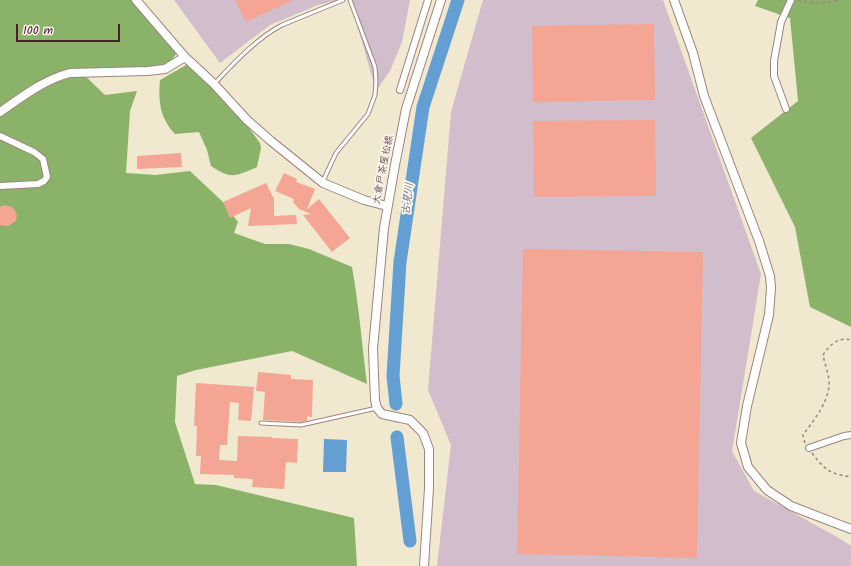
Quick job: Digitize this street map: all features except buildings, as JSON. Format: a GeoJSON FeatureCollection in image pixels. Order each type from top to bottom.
{"type":"FeatureCollection","features":[{"type":"Feature","properties":{"kind":"street"},"geometry":{"type":"LineString","coordinates":[[136,0],[185,57],[214,84],[247,120],[323,183],[364,200],[387,206]]}},
{"type":"Feature","properties":{"kind":"street"},"geometry":{"type":"LineString","coordinates":[[400,90],[428,0]]}},
{"type":"Feature","properties":{"kind":"street","name":"大倉戸茶屋松線"},"geometry":{"type":"LineString","coordinates":[[377,408],[374,400],[373,349],[387,206],[406,109],[441,0]]}},
{"type":"Feature","properties":{"kind":"street"},"geometry":{"type":"LineString","coordinates":[[674,0],[693,53],[704,96],[759,241],[770,276],[771,288],[768,315],[741,443],[748,467],[767,490],[791,506],[851,529]]}},
{"type":"Feature","properties":{"kind":"street"},"geometry":{"type":"LineString","coordinates":[[786,109],[774,76],[774,61],[781,22],[791,0]]}},
{"type":"Feature","properties":{"kind":"street"},"geometry":{"type":"LineString","coordinates":[[0,112],[44,82],[58,76],[70,73],[148,71],[164,69],[185,57]]}},
{"type":"Feature","properties":{"kind":"street"},"geometry":{"type":"LineString","coordinates":[[0,136],[34,152],[43,159],[47,177],[44,181],[38,184],[0,186]]}},
{"type":"Feature","properties":{"kind":"street"},"geometry":{"type":"LineString","coordinates":[[377,408],[382,414],[410,420],[423,433],[429,449],[429,488],[424,566]]}},
{"type":"Feature","properties":{"kind":"street"},"geometry":{"type":"LineString","coordinates":[[809,448],[844,436],[851,436]]}},
{"type":"Feature","properties":{"kind":"lane"},"geometry":{"type":"LineString","coordinates":[[214,84],[273,29],[343,0]]}},
{"type":"Feature","properties":{"kind":"lane"},"geometry":{"type":"LineString","coordinates":[[323,183],[336,153],[368,114],[375,95],[375,67],[350,0]]}},
{"type":"Feature","properties":{"kind":"lane"},"geometry":{"type":"LineString","coordinates":[[261,423],[301,425],[377,408]]}},
{"type":"Feature","properties":{"kind":"path"},"geometry":{"type":"LineString","coordinates":[[798,0],[812,3],[839,0]]}},
{"type":"Feature","properties":{"kind":"path"},"geometry":{"type":"LineString","coordinates":[[851,340],[847,339],[836,341],[828,347],[823,355],[829,385],[825,401],[818,415],[803,435],[805,444],[822,466],[836,475],[851,477]]}},
{"type":"Feature","properties":{"kind":"shaded area"},"geometry":{"type":"Polygon","coordinates":[[[174,0],[339,0],[318,5],[270,25],[220,63],[174,0]]]}},
{"type":"Feature","properties":{"kind":"shaded area"},"geometry":{"type":"Polygon","coordinates":[[[350,0],[410,0],[402,42],[390,71],[376,91],[350,0]]]}},
{"type":"Feature","properties":{"kind":"shaded area"},"geometry":{"type":"Polygon","coordinates":[[[483,0],[663,0],[761,274],[732,451],[754,491],[851,546],[851,566],[437,566],[451,445],[428,390],[451,112],[483,0]]]}},
{"type":"Feature","properties":{"kind":"green space"},"geometry":{"type":"Polygon","coordinates":[[[0,0],[136,0],[179,50],[165,69],[81,72],[105,95],[137,91],[130,111],[126,173],[155,175],[190,171],[223,202],[238,222],[234,233],[265,244],[289,244],[309,249],[352,267],[359,311],[367,384],[292,351],[196,370],[177,376],[175,422],[195,484],[216,485],[354,518],[357,566],[0,566],[0,0]]]}},
{"type":"Feature","properties":{"kind":"green space"},"geometry":{"type":"Polygon","coordinates":[[[758,0],[851,0],[851,327],[810,307],[795,227],[751,138],[798,101],[790,18],[755,6],[758,0]]]}},
{"type":"Feature","properties":{"kind":"green space"},"geometry":{"type":"Polygon","coordinates":[[[193,61],[216,83],[231,110],[246,124],[260,143],[261,148],[257,167],[244,173],[234,175],[224,173],[211,166],[207,150],[199,132],[175,134],[166,122],[161,109],[159,95],[160,80],[193,61]]]}},
{"type":"Feature","properties":{"kind":"water"},"geometry":{"type":"Polygon","coordinates":[[[324,439],[347,440],[346,472],[323,472],[324,439]]]}},
{"type":"Feature","properties":{"kind":"waterway","name":"古見川"},"geometry":{"type":"LineString","coordinates":[[396,404],[393,376],[400,262],[423,107],[458,0]]}},
{"type":"Feature","properties":{"kind":"waterway","name":"古見川"},"geometry":{"type":"LineString","coordinates":[[397,437],[410,541]]}}]}
